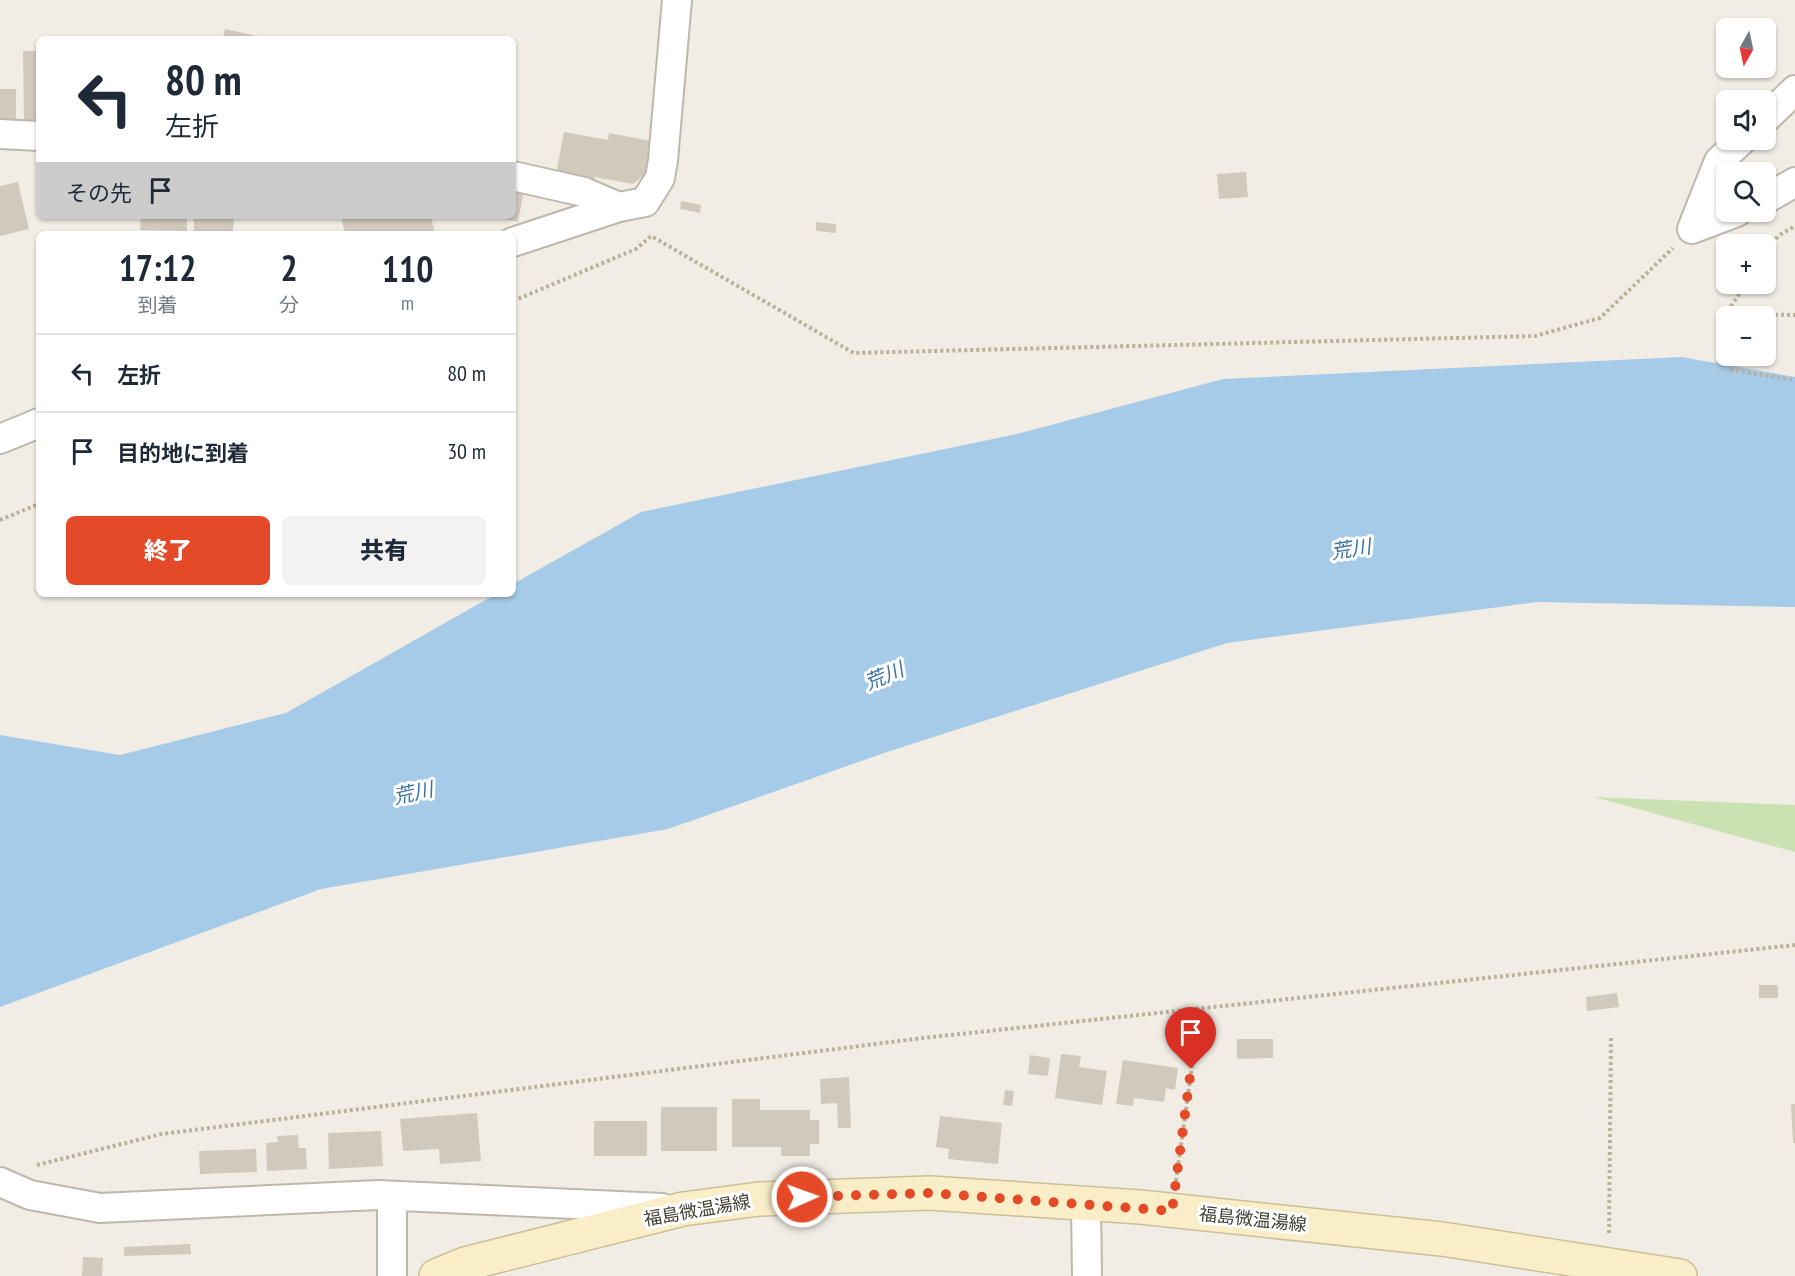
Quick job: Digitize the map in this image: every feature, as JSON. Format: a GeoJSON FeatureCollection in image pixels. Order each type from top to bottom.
{"type":"FeatureCollection","features":[{"type":"Feature","properties":{"kind":"main road","name":"福島微温湯線"},"geometry":{"type":"LineString","coordinates":[[436,1276],[465,1264],[683,1209],[759,1199],[930,1193],[1172,1211],[1442,1239],[1680,1276]]}},
{"type":"Feature","properties":{"kind":"street"},"geometry":{"type":"LineString","coordinates":[[516,241],[619,207],[645,202],[660,178],[676,0]]}},
{"type":"Feature","properties":{"kind":"street"},"geometry":{"type":"LineString","coordinates":[[1776,108],[1795,90]]}},
{"type":"Feature","properties":{"kind":"street"},"geometry":{"type":"LineString","coordinates":[[0,135],[36,136]]}},
{"type":"Feature","properties":{"kind":"street"},"geometry":{"type":"LineString","coordinates":[[1692,229],[1719,161],[1731,150]]}},
{"type":"Feature","properties":{"kind":"street"},"geometry":{"type":"LineString","coordinates":[[516,177],[584,192],[619,207]]}},
{"type":"Feature","properties":{"kind":"street"},"geometry":{"type":"LineString","coordinates":[[1776,194],[1795,182]]}},
{"type":"Feature","properties":{"kind":"street"},"geometry":{"type":"LineString","coordinates":[[1692,229],[1716,220]]}},
{"type":"Feature","properties":{"kind":"street"},"geometry":{"type":"LineString","coordinates":[[0,439],[36,424]]}},
{"type":"Feature","properties":{"kind":"street"},"geometry":{"type":"LineString","coordinates":[[0,1182],[30,1195],[100,1208],[392,1196],[683,1209]]}},
{"type":"Feature","properties":{"kind":"street"},"geometry":{"type":"LineString","coordinates":[[392,1196],[392,1276]]}},
{"type":"Feature","properties":{"kind":"street"},"geometry":{"type":"LineString","coordinates":[[1086,1204],[1087,1276]]}},
{"type":"Feature","properties":{"kind":"path"},"geometry":{"type":"LineString","coordinates":[[1776,239],[1795,226]]}},
{"type":"Feature","properties":{"kind":"path"},"geometry":{"type":"LineString","coordinates":[[516,301],[636,249],[651,236],[854,353],[1535,336],[1600,318],[1692,229]]}},
{"type":"Feature","properties":{"kind":"path"},"geometry":{"type":"LineString","coordinates":[[1776,315],[1795,315]]}},
{"type":"Feature","properties":{"kind":"path"},"geometry":{"type":"LineString","coordinates":[[1730,366],[1731,370],[1795,380]]}},
{"type":"Feature","properties":{"kind":"path"},"geometry":{"type":"LineString","coordinates":[[0,520],[36,505]]}},
{"type":"Feature","properties":{"kind":"path"},"geometry":{"type":"LineString","coordinates":[[25,1168],[162,1134],[935,1037],[1795,945]]}},
{"type":"Feature","properties":{"kind":"path"},"geometry":{"type":"LineString","coordinates":[[1609,1265],[1611,1036]]}},
{"type":"Feature","properties":{"kind":"path"},"geometry":{"type":"LineString","coordinates":[[1172,1211],[1195,1045]]}},
{"type":"Feature","properties":{"kind":"green space"},"geometry":{"type":"Polygon","coordinates":[[[1594,797],[1795,805],[1795,852],[1594,797]]]}},
{"type":"Feature","properties":{"kind":"water","name":"荒川"},"geometry":{"type":"Polygon","coordinates":[[[1681,357],[1716,363],[1716,366],[1732,366],[1795,377],[1795,607],[1537,602],[1227,643],[887,752],[668,829],[321,889],[0,1007],[0,735],[120,755],[286,713],[491,597],[516,597],[516,582],[641,512],[1017,434],[1223,379],[1681,357]]]}},
{"type":"Feature","properties":{"kind":"building"},"geometry":{"type":"Polygon","coordinates":[[[225,29],[257,36],[224,36],[225,29]]]}},
{"type":"Feature","properties":{"kind":"building"},"geometry":{"type":"Polygon","coordinates":[[[23,51],[36,51],[36,123],[24,123],[23,51]]]}},
{"type":"Feature","properties":{"kind":"building"},"geometry":{"type":"Polygon","coordinates":[[[0,89],[16,89],[16,124],[0,125],[0,89]]]}},
{"type":"Feature","properties":{"kind":"building"},"geometry":{"type":"Polygon","coordinates":[[[564,132],[608,140],[609,133],[651,141],[645,174],[633,184],[595,177],[594,181],[556,174],[564,132]]]}},
{"type":"Feature","properties":{"kind":"building"},"geometry":{"type":"Polygon","coordinates":[[[1246,172],[1248,197],[1219,199],[1217,174],[1246,172]]]}},
{"type":"Feature","properties":{"kind":"building"},"geometry":{"type":"Polygon","coordinates":[[[18,182],[29,229],[0,236],[0,186],[18,182]]]}},
{"type":"Feature","properties":{"kind":"building"},"geometry":{"type":"Polygon","coordinates":[[[516,189],[524,190],[518,222],[504,219],[516,219],[516,189]]]}},
{"type":"Feature","properties":{"kind":"building"},"geometry":{"type":"Polygon","coordinates":[[[681,201],[701,205],[700,213],[680,209],[681,201]]]}},
{"type":"Feature","properties":{"kind":"building"},"geometry":{"type":"Polygon","coordinates":[[[141,219],[187,219],[187,231],[140,230],[141,219]]]}},
{"type":"Feature","properties":{"kind":"building"},"geometry":{"type":"Polygon","coordinates":[[[194,219],[234,219],[233,231],[194,231],[194,219]]]}},
{"type":"Feature","properties":{"kind":"building"},"geometry":{"type":"Polygon","coordinates":[[[342,219],[432,219],[434,231],[344,231],[342,219]]]}},
{"type":"Feature","properties":{"kind":"building"},"geometry":{"type":"Polygon","coordinates":[[[816,222],[836,224],[836,233],[816,231],[816,222]]]}},
{"type":"Feature","properties":{"kind":"building"},"geometry":{"type":"Polygon","coordinates":[[[1759,985],[1778,985],[1778,998],[1759,998],[1759,985]]]}},
{"type":"Feature","properties":{"kind":"building"},"geometry":{"type":"Polygon","coordinates":[[[1617,993],[1619,1007],[1587,1011],[1586,997],[1617,993]]]}},
{"type":"Feature","properties":{"kind":"building"},"geometry":{"type":"Polygon","coordinates":[[[1237,1039],[1273,1039],[1273,1058],[1237,1059],[1237,1039]]]}},
{"type":"Feature","properties":{"kind":"building"},"geometry":{"type":"Polygon","coordinates":[[[1061,1054],[1081,1056],[1079,1067],[1107,1071],[1102,1105],[1055,1098],[1061,1054]]]}},
{"type":"Feature","properties":{"kind":"building"},"geometry":{"type":"Polygon","coordinates":[[[1030,1055],[1050,1058],[1048,1076],[1028,1074],[1030,1055]]]}},
{"type":"Feature","properties":{"kind":"building"},"geometry":{"type":"Polygon","coordinates":[[[1123,1060],[1178,1068],[1175,1090],[1166,1088],[1164,1102],[1134,1098],[1133,1106],[1116,1104],[1123,1060]]]}},
{"type":"Feature","properties":{"kind":"building"},"geometry":{"type":"Polygon","coordinates":[[[849,1077],[851,1128],[838,1128],[837,1103],[821,1104],[820,1079],[849,1077]]]}},
{"type":"Feature","properties":{"kind":"building"},"geometry":{"type":"Polygon","coordinates":[[[1005,1090],[1014,1091],[1012,1106],[1003,1105],[1005,1090]]]}},
{"type":"Feature","properties":{"kind":"building"},"geometry":{"type":"Polygon","coordinates":[[[732,1099],[760,1099],[760,1110],[810,1110],[810,1120],[819,1120],[819,1144],[810,1144],[810,1156],[781,1156],[781,1147],[732,1147],[732,1099]]]}},
{"type":"Feature","properties":{"kind":"building"},"geometry":{"type":"Polygon","coordinates":[[[1791,1104],[1795,1104],[1795,1143],[1793,1143],[1791,1104]]]}},
{"type":"Feature","properties":{"kind":"building"},"geometry":{"type":"Polygon","coordinates":[[[661,1107],[717,1107],[717,1151],[661,1151],[661,1107]]]}},
{"type":"Feature","properties":{"kind":"building"},"geometry":{"type":"Polygon","coordinates":[[[477,1113],[481,1161],[440,1164],[439,1149],[403,1151],[400,1119],[477,1113]]]}},
{"type":"Feature","properties":{"kind":"building"},"geometry":{"type":"Polygon","coordinates":[[[940,1116],[1002,1123],[998,1164],[948,1159],[949,1149],[936,1147],[940,1116]]]}},
{"type":"Feature","properties":{"kind":"building"},"geometry":{"type":"Polygon","coordinates":[[[594,1121],[647,1121],[647,1156],[594,1156],[594,1121]]]}},
{"type":"Feature","properties":{"kind":"building"},"geometry":{"type":"Polygon","coordinates":[[[381,1131],[383,1166],[329,1169],[328,1133],[381,1131]]]}},
{"type":"Feature","properties":{"kind":"building"},"geometry":{"type":"Polygon","coordinates":[[[298,1135],[299,1148],[306,1148],[307,1169],[267,1171],[266,1143],[278,1142],[277,1136],[298,1135]]]}},
{"type":"Feature","properties":{"kind":"building"},"geometry":{"type":"Polygon","coordinates":[[[256,1149],[257,1172],[200,1174],[199,1151],[256,1149]]]}},
{"type":"Feature","properties":{"kind":"building"},"geometry":{"type":"Polygon","coordinates":[[[190,1244],[191,1254],[124,1256],[124,1247],[190,1244]]]}},
{"type":"Feature","properties":{"kind":"building"},"geometry":{"type":"Polygon","coordinates":[[[83,1257],[103,1258],[102,1276],[82,1276],[83,1257]]]}},
{"type":"Feature","properties":{"kind":"route"},"geometry":{"type":"LineString","coordinates":[[802,1197],[930,1193],[1172,1211],[1191,1069]]}}]}
